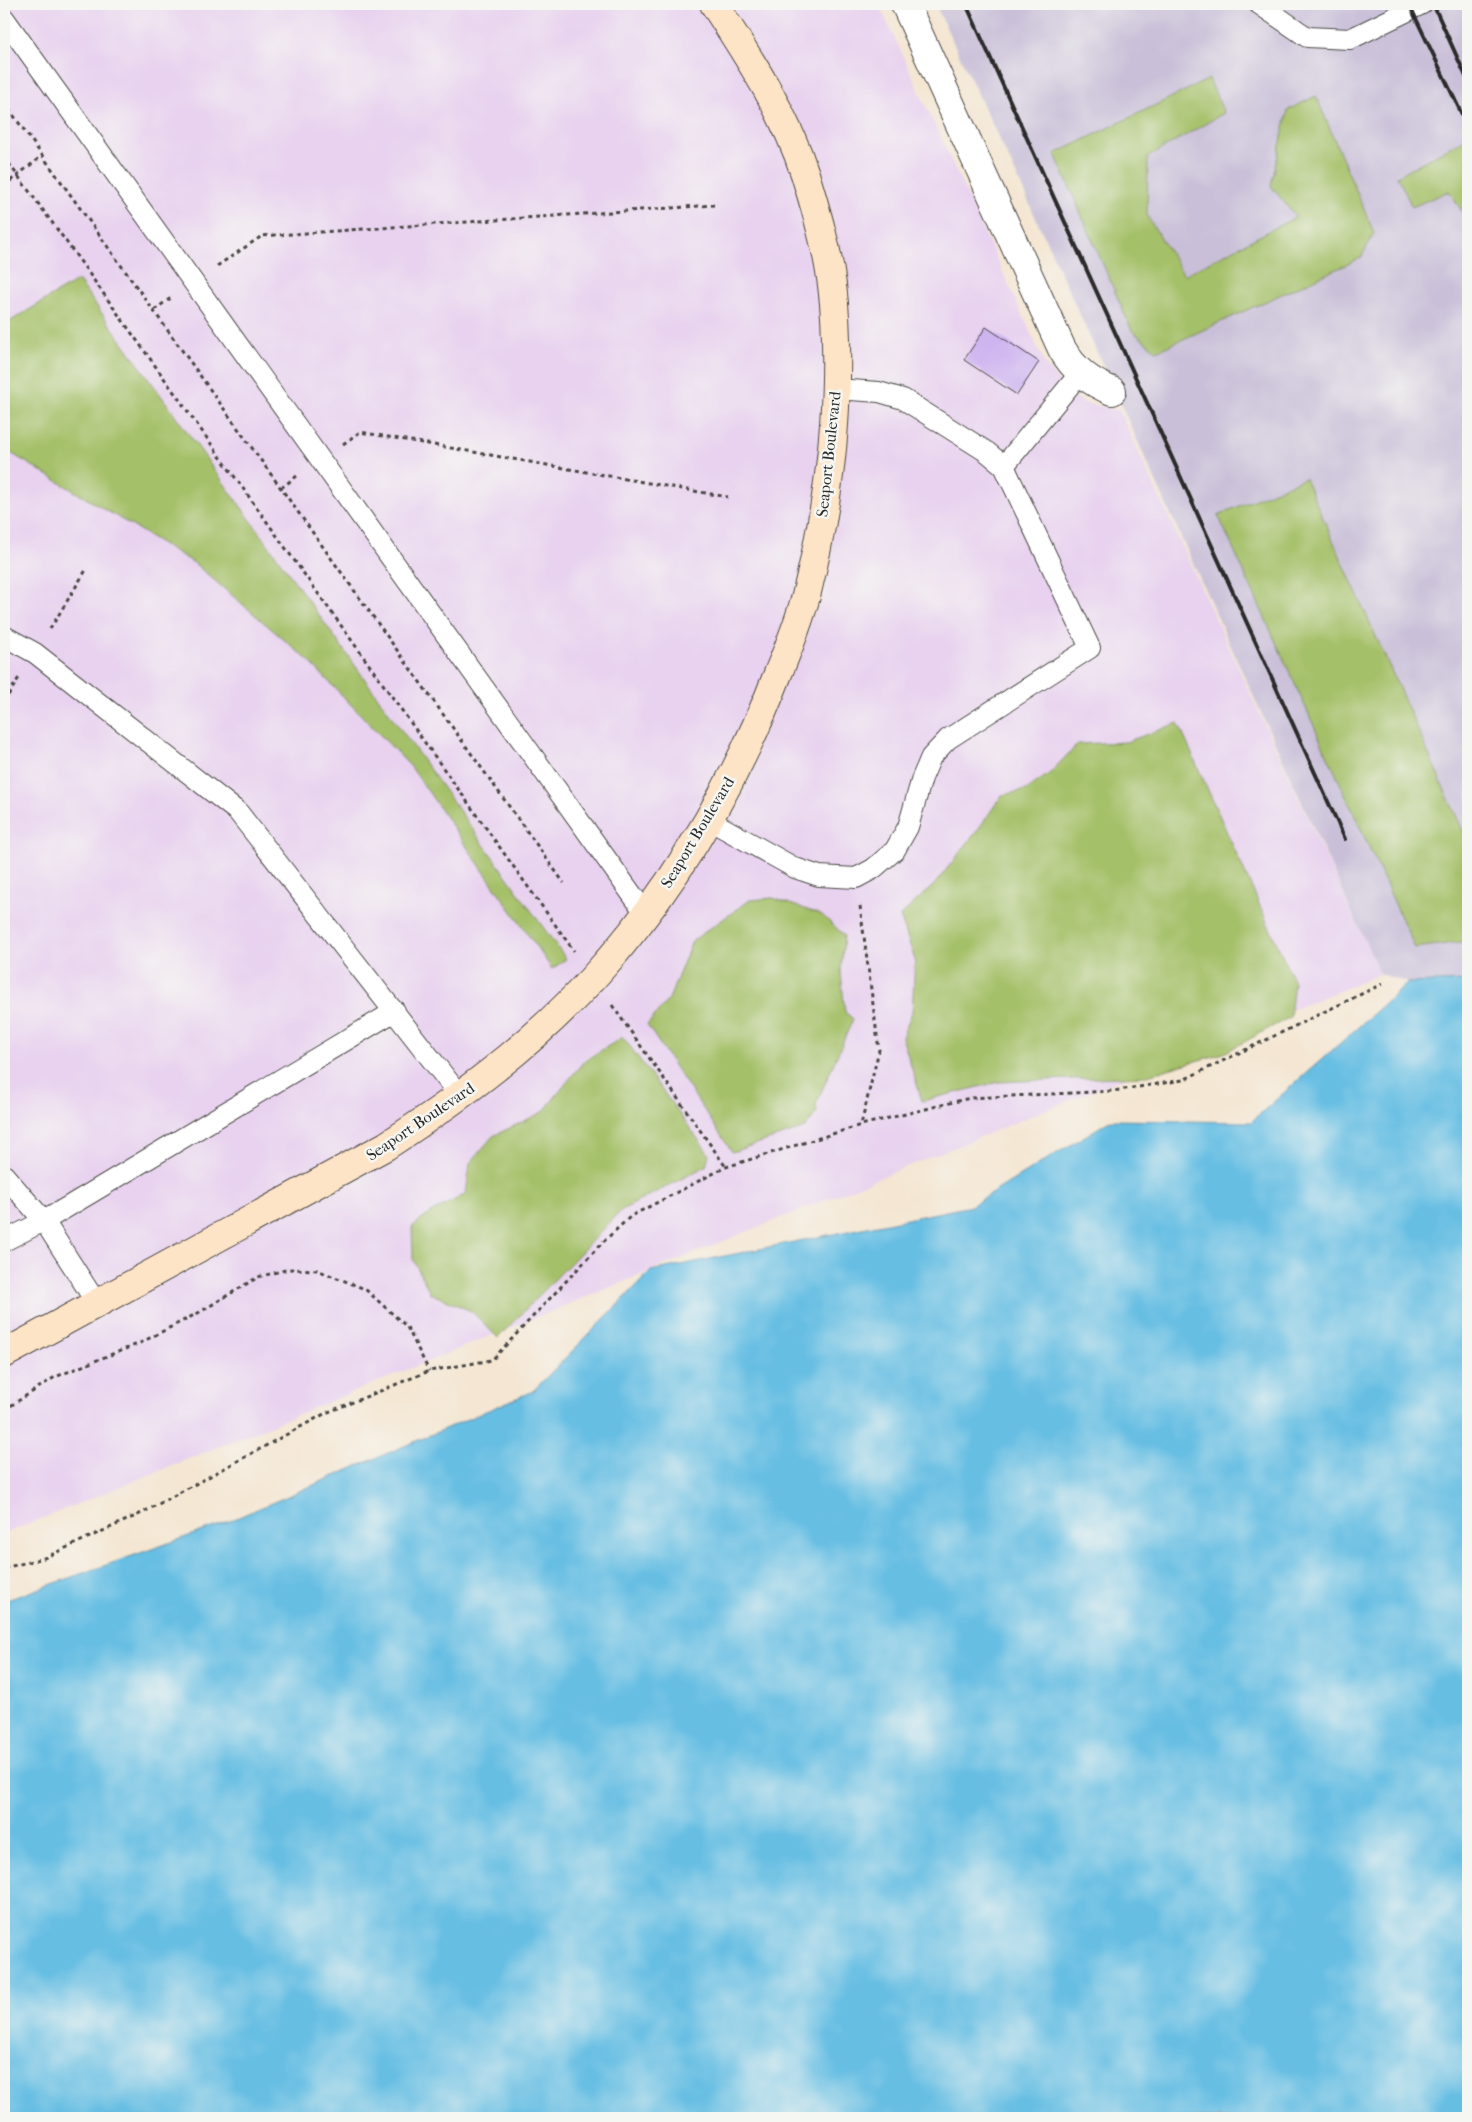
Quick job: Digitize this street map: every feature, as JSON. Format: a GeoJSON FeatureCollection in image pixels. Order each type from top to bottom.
{"type":"FeatureCollection","features":[{"type":"Feature","properties":{"kind":"main road","name":"Seaport Boulevard"},"geometry":{"type":"LineString","coordinates":[[4,1354],[386,1146],[460,1096],[512,1056],[593,978],[646,914],[678,869],[709,820],[767,701],[806,597],[823,516],[832,453],[836,389],[836,335],[832,283],[820,228],[804,171],[784,123],[759,74],[714,4]]}},
{"type":"Feature","properties":{"kind":"street"},"geometry":{"type":"LineString","coordinates":[[905,4],[1062,349],[1070,363],[1080,373],[1096,385],[1112,391]]}},
{"type":"Feature","properties":{"kind":"lane"},"geometry":{"type":"LineString","coordinates":[[1259,4],[1307,37],[1350,39],[1422,4]]}},
{"type":"Feature","properties":{"kind":"lane"},"geometry":{"type":"LineString","coordinates":[[4,18],[646,914]]}},
{"type":"Feature","properties":{"kind":"lane"},"geometry":{"type":"LineString","coordinates":[[1004,466],[1080,373]]}},
{"type":"Feature","properties":{"kind":"lane"},"geometry":{"type":"LineString","coordinates":[[709,820],[795,868],[819,876],[856,878],[872,869],[895,850],[908,827],[922,778],[931,756],[948,739],[1090,648],[1004,466],[987,452],[902,399],[879,392],[836,389]]}},
{"type":"Feature","properties":{"kind":"lane"},"geometry":{"type":"LineString","coordinates":[[4,636],[35,653],[238,812],[460,1096]]}},
{"type":"Feature","properties":{"kind":"lane"},"geometry":{"type":"LineString","coordinates":[[4,1241],[44,1221],[395,1011]]}},
{"type":"Feature","properties":{"kind":"lane"},"geometry":{"type":"LineString","coordinates":[[4,1174],[44,1221],[97,1304]]}},
{"type":"Feature","properties":{"kind":"path"},"geometry":{"type":"LineString","coordinates":[[4,102],[564,883]]}},
{"type":"Feature","properties":{"kind":"path"},"geometry":{"type":"LineString","coordinates":[[4,186],[43,155]]}},
{"type":"Feature","properties":{"kind":"path"},"geometry":{"type":"LineString","coordinates":[[4,157],[593,978],[726,1167]]}},
{"type":"Feature","properties":{"kind":"path"},"geometry":{"type":"LineString","coordinates":[[262,236],[714,205]]}},
{"type":"Feature","properties":{"kind":"path"},"geometry":{"type":"LineString","coordinates":[[360,432],[728,498]]}},
{"type":"Feature","properties":{"kind":"path"},"geometry":{"type":"LineString","coordinates":[[856,878],[879,1050],[861,1125]]}},
{"type":"Feature","properties":{"kind":"path"},"geometry":{"type":"LineString","coordinates":[[4,1568],[44,1558],[142,1513],[326,1413],[428,1371],[492,1360],[603,1242],[631,1216],[726,1167],[861,1125],[970,1098],[1113,1091],[1183,1080],[1382,984]]}},
{"type":"Feature","properties":{"kind":"path"},"geometry":{"type":"LineString","coordinates":[[4,1410],[54,1377],[140,1343],[200,1312],[258,1277],[289,1269],[317,1270],[365,1289],[407,1327],[428,1371]]}},
{"type":"Feature","properties":{"kind":"shaded area"},"geometry":{"type":"Polygon","coordinates":[[[4,4],[879,4],[1046,366],[1065,389],[1084,403],[1119,410],[1380,974],[4,1534],[4,4]]]}},
{"type":"Feature","properties":{"kind":"shaded area"},"geometry":{"type":"Polygon","coordinates":[[[935,4],[1468,4],[1468,987],[1429,989],[1380,974],[1014,170],[935,4]]]}},
{"type":"Feature","properties":{"kind":"green space"},"geometry":{"type":"Polygon","coordinates":[[[1209,79],[1224,113],[1148,157],[1147,216],[1184,275],[1296,217],[1271,186],[1288,110],[1316,96],[1374,233],[1361,258],[1157,351],[1132,331],[1055,154],[1209,79]]]}},
{"type":"Feature","properties":{"kind":"green space"},"geometry":{"type":"Polygon","coordinates":[[[1468,137],[1468,206],[1462,211],[1449,191],[1412,207],[1397,176],[1468,137]]]}},
{"type":"Feature","properties":{"kind":"green space"},"geometry":{"type":"Polygon","coordinates":[[[78,280],[566,959],[552,969],[411,767],[308,660],[194,563],[4,449],[4,325],[78,280]]]}},
{"type":"Feature","properties":{"kind":"green space"},"geometry":{"type":"Polygon","coordinates":[[[1305,478],[1468,842],[1468,941],[1415,948],[1218,515],[1305,478]]]}},
{"type":"Feature","properties":{"kind":"green space"},"geometry":{"type":"Polygon","coordinates":[[[1178,723],[1294,982],[1290,1017],[1224,1053],[1144,1076],[999,1082],[922,1101],[902,1037],[912,1012],[915,960],[900,916],[934,885],[977,831],[1002,795],[1026,790],[1049,774],[1078,744],[1126,742],[1178,723]]]}},
{"type":"Feature","properties":{"kind":"green space"},"geometry":{"type":"Polygon","coordinates":[[[773,898],[822,915],[844,935],[841,972],[845,1012],[853,1019],[816,1104],[817,1112],[805,1128],[732,1152],[647,1025],[669,999],[692,941],[750,900],[773,898]]]}},
{"type":"Feature","properties":{"kind":"green space"},"geometry":{"type":"Polygon","coordinates":[[[623,1037],[709,1154],[706,1166],[622,1210],[498,1338],[471,1311],[430,1293],[413,1259],[412,1227],[432,1212],[466,1194],[470,1163],[493,1136],[543,1112],[584,1061],[623,1037]]]}},
{"type":"Feature","properties":{"kind":"water"},"geometry":{"type":"Polygon","coordinates":[[[1468,981],[1468,2118],[4,2118],[4,1601],[220,1525],[533,1391],[651,1271],[971,1206],[1111,1120],[1251,1122],[1408,983],[1468,981]]]}},
{"type":"Feature","properties":{"kind":"building"},"geometry":{"type":"Polygon","coordinates":[[[986,327],[1039,362],[1017,395],[964,360],[986,327]]]}},
{"type":"Feature","properties":{"kind":"railway"},"geometry":{"type":"LineString","coordinates":[[966,4],[1345,839]]}},
{"type":"Feature","properties":{"kind":"railway"},"geometry":{"type":"LineString","coordinates":[[1409,4],[1468,127]]}},
{"type":"Feature","properties":{"kind":"railway"},"geometry":{"type":"LineString","coordinates":[[1433,4],[1468,81]]}}]}
